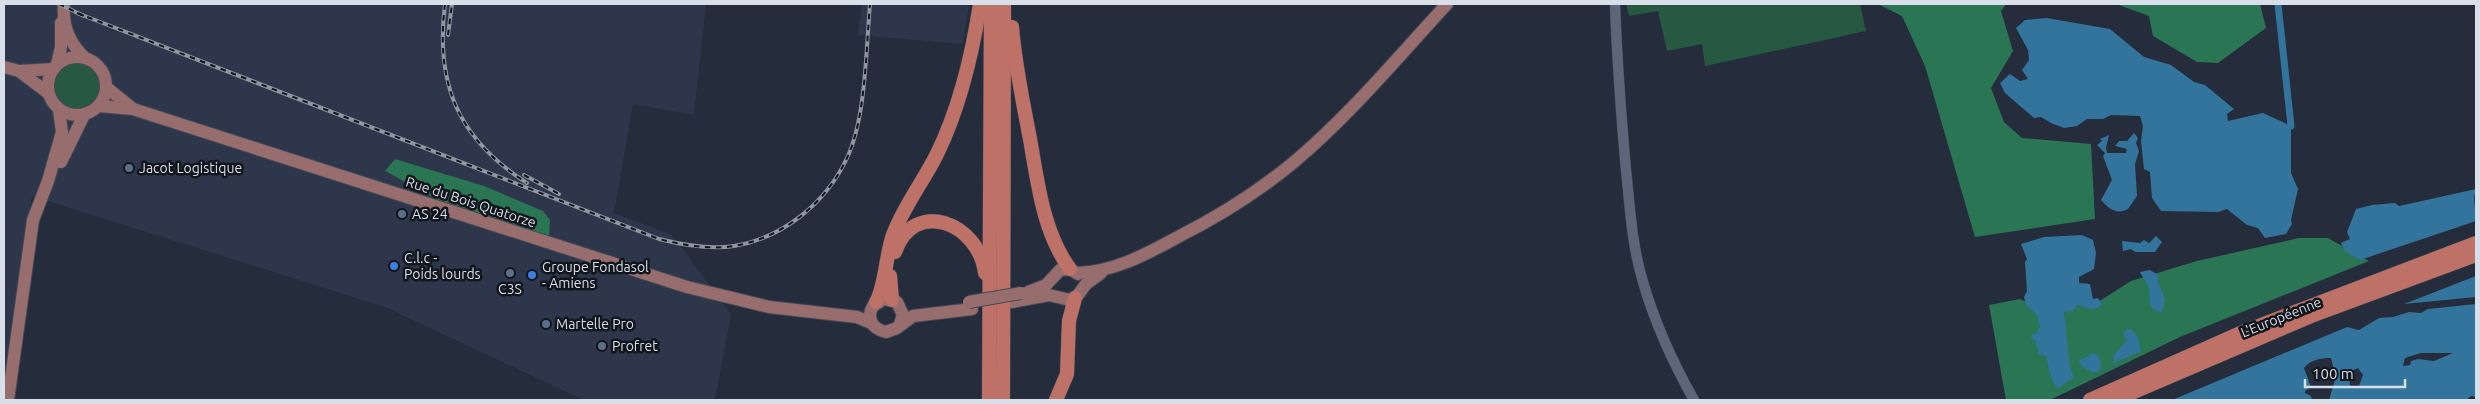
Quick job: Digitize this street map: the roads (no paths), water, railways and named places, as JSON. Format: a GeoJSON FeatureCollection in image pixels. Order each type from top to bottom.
{"type":"FeatureCollection","features":[{"type":"Feature","properties":{"kind":"highway"},"geometry":{"type":"LineString","coordinates":[[874,304],[880,296],[887,255],[898,224],[937,153],[956,106],[971,58],[980,4]]}},
{"type":"Feature","properties":{"kind":"highway"},"geometry":{"type":"LineString","coordinates":[[989,400],[991,4]]}},
{"type":"Feature","properties":{"kind":"highway"},"geometry":{"type":"LineString","coordinates":[[1003,400],[1004,4]]}},
{"type":"Feature","properties":{"kind":"highway"},"geometry":{"type":"LineString","coordinates":[[1009,4],[1017,74],[1042,204],[1056,245],[1074,271]]}},
{"type":"Feature","properties":{"kind":"highway"},"geometry":{"type":"LineString","coordinates":[[896,303],[889,279],[893,257],[900,241],[912,228],[923,223],[946,222],[967,235],[980,253],[984,267],[990,314]]}},
{"type":"Feature","properties":{"kind":"highway","name":"L'Européenne"},"geometry":{"type":"LineString","coordinates":[[2090,400],[2252,329],[2476,243]]}},
{"type":"Feature","properties":{"kind":"highway","name":"L'Européenne"},"geometry":{"type":"LineString","coordinates":[[2115,400],[2302,319],[2476,255]]}},
{"type":"Feature","properties":{"kind":"highway"},"geometry":{"type":"LineString","coordinates":[[1056,400],[1067,374],[1069,321],[1078,295]]}},
{"type":"Feature","properties":{"kind":"main road"},"geometry":{"type":"LineString","coordinates":[[970,306],[917,308],[884,299],[874,304],[869,316],[875,328],[886,332],[897,328],[912,316],[970,306],[1016,298],[1055,296],[1064,301],[1078,295],[1086,284],[1105,270],[1130,261],[1190,231],[1273,178],[1337,121],[1447,4]]}},
{"type":"Feature","properties":{"kind":"main road"},"geometry":{"type":"LineString","coordinates":[[59,110],[71,115],[84,115],[99,106],[106,87],[100,69],[85,58],[72,44],[64,8]]}},
{"type":"Feature","properties":{"kind":"main road"},"geometry":{"type":"LineString","coordinates":[[48,93],[47,85],[55,67],[64,8]]}},
{"type":"Feature","properties":{"kind":"main road"},"geometry":{"type":"LineString","coordinates":[[4,67],[19,71],[55,67],[68,58],[85,58]]}},
{"type":"Feature","properties":{"kind":"main road"},"geometry":{"type":"LineString","coordinates":[[8,399],[33,220],[48,180],[62,132],[59,110],[48,93],[19,71]]}},
{"type":"Feature","properties":{"kind":"main road","name":"Rue du Bois Quatorze"},"geometry":{"type":"LineString","coordinates":[[106,87],[134,109]]}},
{"type":"Feature","properties":{"kind":"main road","name":"Rue du Bois Quatorze"},"geometry":{"type":"LineString","coordinates":[[99,106],[134,109],[672,283],[751,303],[857,317],[871,323]]}},
{"type":"Feature","properties":{"kind":"main road"},"geometry":{"type":"LineString","coordinates":[[48,180],[59,166],[84,115]]}},
{"type":"Feature","properties":{"kind":"main road"},"geometry":{"type":"LineString","coordinates":[[1016,298],[1039,289],[1060,270],[1105,270]]}},
{"type":"Feature","properties":{"kind":"main road"},"geometry":{"type":"LineString","coordinates":[[1074,271],[1082,281],[1078,295]]}},
{"type":"Feature","properties":{"kind":"main road"},"geometry":{"type":"LineString","coordinates":[[1051,280],[1051,289],[1055,296]]}},
{"type":"Feature","properties":{"kind":"main road"},"geometry":{"type":"LineString","coordinates":[[896,303],[903,315],[900,324]]}},
{"type":"Feature","properties":{"kind":"main road","name":"Rue du Bois Quatorze"},"geometry":{"type":"LineString","coordinates":[[803,310],[854,310],[874,304]]}},
{"type":"Feature","properties":{"kind":"street"},"geometry":{"type":"LineString","coordinates":[[1615,4],[1618,83],[1631,226],[1643,281],[1656,320],[1680,376],[1694,400]]}},
{"type":"Feature","properties":{"kind":"water"},"geometry":{"type":"Polygon","coordinates":[[[2047,18],[2110,29],[2144,57],[2171,65],[2194,82],[2205,85],[2234,109],[2227,114],[2228,121],[2263,113],[2291,126],[2291,173],[2298,189],[2291,220],[2292,224],[2286,234],[2265,238],[2258,228],[2247,225],[2227,209],[2218,212],[2161,211],[2152,198],[2150,172],[2144,169],[2141,141],[2143,126],[2140,116],[2111,115],[2103,119],[2087,119],[2077,126],[2064,128],[2041,117],[2034,118],[2005,93],[2000,83],[2010,74],[2020,81],[2028,79],[2022,70],[2029,60],[2028,50],[2016,28],[2025,20],[2047,18]]]}},
{"type":"Feature","properties":{"kind":"water"},"geometry":{"type":"Polygon","coordinates":[[[2134,133],[2138,138],[2136,143],[2139,151],[2135,164],[2137,196],[2128,209],[2117,211],[2107,206],[2101,200],[2112,180],[2103,156],[2105,153],[2097,145],[2102,141],[2100,139],[2109,135],[2106,148],[2107,153],[2126,153],[2127,149],[2115,146],[2119,141],[2127,141],[2134,133]]]}},
{"type":"Feature","properties":{"kind":"water"},"geometry":{"type":"Polygon","coordinates":[[[2476,189],[2474,198],[2476,221],[2360,260],[2345,251],[2341,243],[2350,239],[2347,232],[2356,209],[2372,205],[2395,203],[2399,206],[2476,189]]]}},
{"type":"Feature","properties":{"kind":"water"},"geometry":{"type":"Polygon","coordinates":[[[2082,235],[2093,240],[2096,253],[2094,269],[2079,277],[2079,283],[2090,284],[2093,299],[2098,298],[2102,304],[2098,308],[2092,309],[2078,305],[2072,311],[2064,312],[2070,367],[2074,378],[2057,389],[2051,378],[2046,356],[2038,354],[2039,349],[2036,346],[2036,341],[2031,338],[2032,334],[2036,334],[2040,327],[2037,315],[2026,305],[2024,297],[2027,291],[2025,262],[2027,259],[2021,244],[2044,237],[2082,235]]]}},
{"type":"Feature","properties":{"kind":"water"},"geometry":{"type":"Polygon","coordinates":[[[2156,236],[2162,242],[2155,252],[2135,252],[2131,249],[2123,251],[2122,241],[2140,243],[2144,240],[2149,243],[2156,236]]]}},
{"type":"Feature","properties":{"kind":"water"},"geometry":{"type":"Polygon","coordinates":[[[2150,270],[2158,275],[2158,282],[2165,300],[2162,313],[2152,308],[2148,286],[2140,272],[2150,270]]]}},
{"type":"Feature","properties":{"kind":"water"},"geometry":{"type":"Polygon","coordinates":[[[2476,276],[2476,297],[2404,304],[2476,276]]]}},
{"type":"Feature","properties":{"kind":"water"},"geometry":{"type":"Polygon","coordinates":[[[2476,304],[2476,397],[2471,396],[2466,400],[2329,400],[2337,373],[2334,370],[2331,358],[2323,358],[2309,363],[2304,368],[2311,387],[2305,393],[2311,396],[2312,400],[2172,400],[2347,327],[2359,330],[2379,318],[2393,317],[2409,312],[2421,313],[2428,309],[2476,304]],[[2421,353],[2405,358],[2403,366],[2410,365],[2411,361],[2418,359],[2434,361],[2453,353],[2421,353]],[[2358,368],[2349,372],[2350,386],[2354,388],[2359,386],[2363,375],[2358,368]]]}},
{"type":"Feature","properties":{"kind":"water"},"geometry":{"type":"Polygon","coordinates":[[[2131,329],[2138,337],[2141,351],[2114,363],[2114,355],[2127,340],[2123,336],[2125,331],[2131,329]]]}},
{"type":"Feature","properties":{"kind":"water"},"geometry":{"type":"Polygon","coordinates":[[[2094,353],[2098,355],[2101,364],[2100,370],[2094,373],[2083,367],[2078,361],[2094,353]]]}},
{"type":"Feature","properties":{"kind":"waterway"},"geometry":{"type":"LineString","coordinates":[[2278,4],[2291,126]]}},
{"type":"Feature","properties":{"kind":"railway"},"geometry":{"type":"LineString","coordinates":[[59,4],[84,16]]}},
{"type":"Feature","properties":{"kind":"railway"},"geometry":{"type":"LineString","coordinates":[[445,4],[444,60],[448,84],[456,107],[468,128],[484,148],[503,166],[527,183]]}},
{"type":"Feature","properties":{"kind":"railway"},"geometry":{"type":"LineString","coordinates":[[448,35],[452,4]]}},
{"type":"Feature","properties":{"kind":"railway"},"geometry":{"type":"LineString","coordinates":[[77,13],[659,239],[687,245],[725,247],[752,242],[786,227],[815,204],[838,174],[853,142],[862,104],[870,4]]}},
{"type":"Feature","properties":{"kind":"railway"},"geometry":{"type":"LineString","coordinates":[[524,175],[559,194]]}},
{"type":"Feature","properties":{"kind":"place","name":"Jacot Logistique"},"geometry":{"type":"Point","coordinates":[129,168]}},
{"type":"Feature","properties":{"kind":"place","name":"AS 24"},"geometry":{"type":"Point","coordinates":[402,214]}},
{"type":"Feature","properties":{"kind":"place","name":"C.l.c - Poids lourds"},"geometry":{"type":"Point","coordinates":[394,266]}},
{"type":"Feature","properties":{"kind":"place","name":"C3S"},"geometry":{"type":"Point","coordinates":[510,273]}},
{"type":"Feature","properties":{"kind":"place","name":"Groupe Fondasol - Amiens"},"geometry":{"type":"Point","coordinates":[532,275]}},
{"type":"Feature","properties":{"kind":"place","name":"Martelle Pro"},"geometry":{"type":"Point","coordinates":[546,324]}},
{"type":"Feature","properties":{"kind":"place","name":"Profret"},"geometry":{"type":"Point","coordinates":[602,346]}}]}
